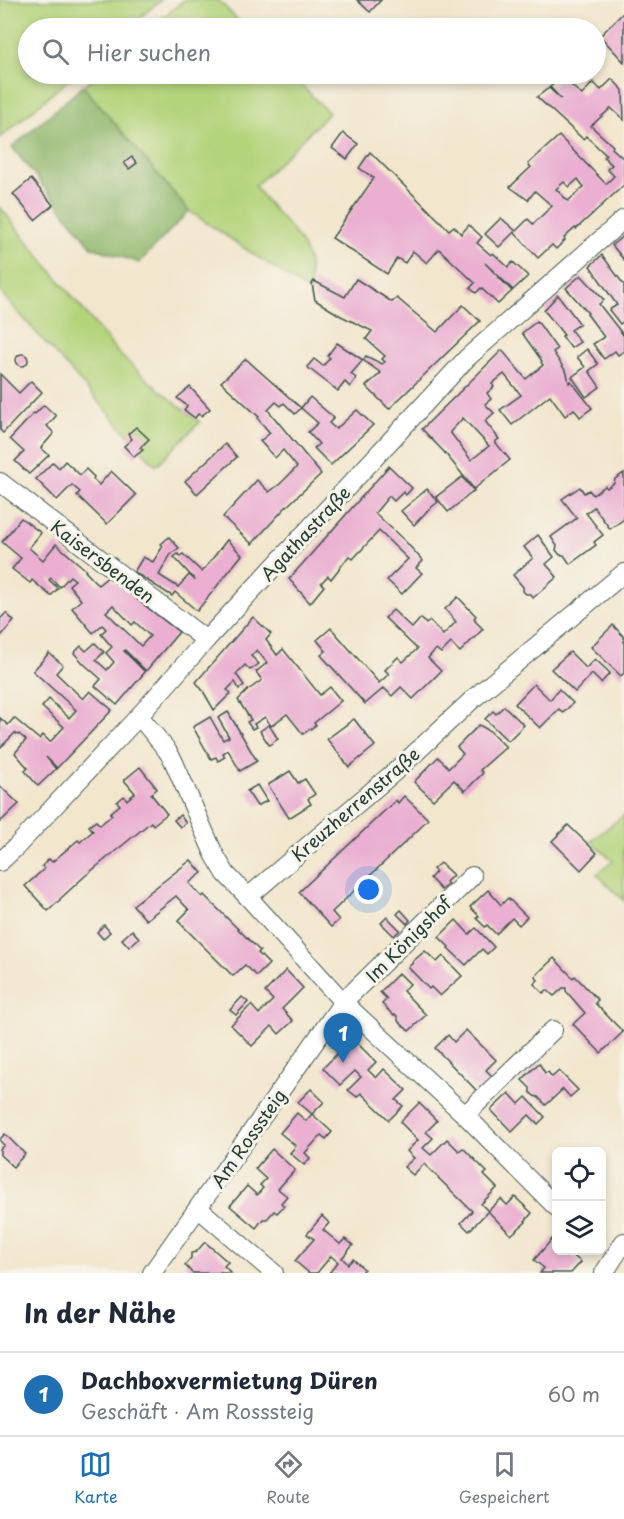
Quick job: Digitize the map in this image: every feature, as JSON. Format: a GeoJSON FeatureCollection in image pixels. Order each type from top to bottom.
{"type":"FeatureCollection","features":[{"type":"Feature","properties":{"kind":"street","name":"Agathastraße"},"geometry":{"type":"LineString","coordinates":[[0,862],[139,716],[206,640],[467,358],[624,219]]}},
{"type":"Feature","properties":{"kind":"street","name":"Kaisersbenden"},"geometry":{"type":"LineString","coordinates":[[0,482],[206,640]]}},
{"type":"Feature","properties":{"kind":"street","name":"Kreuzherrenstraße"},"geometry":{"type":"LineString","coordinates":[[249,897],[399,768],[474,698],[624,573]]}},
{"type":"Feature","properties":{"kind":"street"},"geometry":{"type":"LineString","coordinates":[[139,716],[173,760],[214,854],[226,874],[343,1002],[465,1115],[552,1203]]}},
{"type":"Feature","properties":{"kind":"street","name":"Im Königshof"},"geometry":{"type":"LineString","coordinates":[[343,1002],[472,876]]}},
{"type":"Feature","properties":{"kind":"street","name":"Am Rosssteig"},"geometry":{"type":"LineString","coordinates":[[152,1273],[343,1002]]}},
{"type":"Feature","properties":{"kind":"street"},"geometry":{"type":"LineString","coordinates":[[465,1115],[553,1030]]}},
{"type":"Feature","properties":{"kind":"street"},"geometry":{"type":"LineString","coordinates":[[198,1208],[274,1273]]}},
{"type":"Feature","properties":{"kind":"street"},"geometry":{"type":"LineString","coordinates":[[604,1262],[624,1242]]}},
{"type":"Feature","properties":{"kind":"green space"},"geometry":{"type":"Polygon","coordinates":[[[0,0],[161,0],[139,18],[18,18],[18,84],[63,84],[0,138],[0,0]]]}},
{"type":"Feature","properties":{"kind":"green space"},"geometry":{"type":"Polygon","coordinates":[[[184,0],[218,0],[236,18],[162,18],[184,0]]]}},
{"type":"Feature","properties":{"kind":"green space"},"geometry":{"type":"Polygon","coordinates":[[[86,84],[300,84],[329,113],[255,186],[292,230],[304,249],[308,259],[310,292],[189,211],[83,86],[86,84]]]}},
{"type":"Feature","properties":{"kind":"green space"},"geometry":{"type":"Polygon","coordinates":[[[83,86],[189,211],[139,263],[92,247],[12,147],[83,86]]]}},
{"type":"Feature","properties":{"kind":"green space"},"geometry":{"type":"Polygon","coordinates":[[[0,207],[118,353],[200,422],[156,466],[0,292],[0,207]]]}},
{"type":"Feature","properties":{"kind":"green space"},"geometry":{"type":"Polygon","coordinates":[[[624,815],[624,901],[597,874],[613,861],[591,841],[624,815]]]}},
{"type":"Feature","properties":{"kind":"building"},"geometry":{"type":"Polygon","coordinates":[[[357,0],[381,0],[370,12],[357,0]]]}},
{"type":"Feature","properties":{"kind":"building"},"geometry":{"type":"Polygon","coordinates":[[[624,12],[624,62],[606,42],[606,30],[624,12]]]}},
{"type":"Feature","properties":{"kind":"building"},"geometry":{"type":"Polygon","coordinates":[[[612,79],[623,90],[624,120],[611,108],[591,126],[624,159],[624,185],[564,238],[565,240],[556,249],[552,245],[538,258],[514,232],[499,247],[485,234],[501,218],[516,231],[528,219],[533,224],[552,206],[535,191],[528,200],[510,187],[531,167],[528,164],[559,136],[606,184],[614,176],[607,169],[612,165],[604,157],[606,155],[586,136],[583,139],[537,97],[549,88],[561,99],[550,87],[554,84],[570,84],[582,95],[591,84],[595,84],[601,90],[612,79]],[[578,179],[569,187],[564,182],[556,189],[568,201],[584,187],[578,179]]]}},
{"type":"Feature","properties":{"kind":"building"},"geometry":{"type":"Polygon","coordinates":[[[343,133],[358,144],[347,159],[332,148],[343,133]]]}},
{"type":"Feature","properties":{"kind":"building"},"geometry":{"type":"Polygon","coordinates":[[[370,152],[449,230],[454,226],[461,234],[469,225],[482,237],[477,243],[491,255],[493,253],[508,267],[513,262],[528,276],[513,290],[485,263],[512,291],[498,304],[481,288],[476,293],[470,288],[475,283],[439,249],[427,263],[413,251],[405,263],[397,258],[387,274],[332,238],[374,178],[359,168],[370,152]]]}},
{"type":"Feature","properties":{"kind":"building"},"geometry":{"type":"Polygon","coordinates":[[[132,157],[137,163],[129,169],[124,163],[132,157]]]}},
{"type":"Feature","properties":{"kind":"building"},"geometry":{"type":"Polygon","coordinates":[[[31,179],[53,205],[35,220],[13,194],[31,179]]]}},
{"type":"Feature","properties":{"kind":"building"},"geometry":{"type":"Polygon","coordinates":[[[624,235],[624,260],[612,245],[624,235]]]}},
{"type":"Feature","properties":{"kind":"building"},"geometry":{"type":"Polygon","coordinates":[[[602,255],[624,285],[624,321],[620,324],[609,310],[617,305],[590,266],[602,255]]]}},
{"type":"Feature","properties":{"kind":"building"},"geometry":{"type":"Polygon","coordinates":[[[581,275],[604,300],[599,304],[624,336],[624,351],[618,355],[615,351],[604,359],[593,344],[604,337],[588,313],[566,288],[581,275]]]}},
{"type":"Feature","properties":{"kind":"building"},"geometry":{"type":"Polygon","coordinates":[[[356,279],[392,302],[397,298],[437,332],[463,305],[480,321],[389,409],[366,386],[381,373],[363,360],[366,356],[382,364],[385,362],[382,359],[385,356],[366,339],[372,331],[315,300],[312,284],[314,281],[345,297],[356,279]]]}},
{"type":"Feature","properties":{"kind":"building"},"geometry":{"type":"Polygon","coordinates":[[[558,295],[580,324],[571,330],[580,342],[571,348],[562,336],[564,335],[544,310],[558,295]]]}},
{"type":"Feature","properties":{"kind":"building"},"geometry":{"type":"Polygon","coordinates":[[[537,321],[557,349],[553,352],[567,373],[569,383],[571,381],[592,408],[580,417],[574,409],[565,416],[550,395],[512,425],[500,410],[521,395],[504,374],[492,384],[494,387],[487,393],[491,399],[485,404],[494,413],[485,421],[499,439],[495,442],[510,460],[474,489],[422,429],[502,350],[526,379],[543,365],[522,333],[537,321]],[[463,418],[450,432],[471,460],[489,446],[463,418]]]}},
{"type":"Feature","properties":{"kind":"building"},"geometry":{"type":"Polygon","coordinates":[[[337,343],[363,360],[351,374],[356,378],[350,387],[345,382],[338,391],[307,367],[314,359],[323,366],[330,358],[327,356],[337,343]]]}},
{"type":"Feature","properties":{"kind":"building"},"geometry":{"type":"Polygon","coordinates":[[[587,349],[598,364],[589,371],[600,387],[586,397],[572,377],[585,367],[577,357],[587,349]]]}},
{"type":"Feature","properties":{"kind":"building"},"geometry":{"type":"Polygon","coordinates":[[[24,354],[28,360],[24,366],[20,366],[16,358],[24,354]]]}},
{"type":"Feature","properties":{"kind":"building"},"geometry":{"type":"Polygon","coordinates":[[[246,359],[301,408],[295,414],[284,403],[281,406],[276,402],[268,410],[321,474],[252,544],[223,517],[257,480],[269,492],[297,467],[283,450],[275,458],[260,441],[270,433],[258,419],[259,417],[221,382],[246,359]]]}},
{"type":"Feature","properties":{"kind":"building"},"geometry":{"type":"Polygon","coordinates":[[[0,374],[19,393],[31,381],[42,392],[3,433],[0,430],[0,374]]]}},
{"type":"Feature","properties":{"kind":"building"},"geometry":{"type":"Polygon","coordinates":[[[190,387],[210,409],[201,416],[198,414],[195,418],[184,410],[187,406],[177,398],[190,387]]]}},
{"type":"Feature","properties":{"kind":"building"},"geometry":{"type":"Polygon","coordinates":[[[310,397],[334,418],[329,423],[336,429],[357,410],[373,425],[331,465],[314,448],[319,444],[308,432],[318,423],[301,408],[310,397]]]}},
{"type":"Feature","properties":{"kind":"building"},"geometry":{"type":"Polygon","coordinates":[[[44,405],[56,416],[47,426],[54,433],[41,448],[49,455],[29,474],[15,461],[24,452],[10,439],[44,405]]]}},
{"type":"Feature","properties":{"kind":"building"},"geometry":{"type":"Polygon","coordinates":[[[136,427],[149,439],[140,448],[143,450],[134,457],[124,446],[132,439],[128,434],[136,427]]]}},
{"type":"Feature","properties":{"kind":"building"},"geometry":{"type":"Polygon","coordinates":[[[225,444],[237,457],[197,494],[185,481],[225,444]]]}},
{"type":"Feature","properties":{"kind":"building"},"geometry":{"type":"Polygon","coordinates":[[[65,461],[80,475],[86,469],[99,485],[111,471],[136,495],[107,524],[77,495],[80,492],[72,485],[57,500],[36,479],[53,462],[59,468],[65,461]]]}},
{"type":"Feature","properties":{"kind":"building"},"geometry":{"type":"Polygon","coordinates":[[[389,466],[412,488],[406,495],[403,492],[394,501],[389,496],[375,513],[423,561],[416,568],[422,573],[402,594],[387,580],[408,559],[379,531],[353,559],[349,556],[331,579],[328,576],[321,583],[324,586],[310,603],[289,579],[389,466]]]}},
{"type":"Feature","properties":{"kind":"building"},"geometry":{"type":"Polygon","coordinates":[[[624,473],[624,519],[610,529],[594,507],[586,513],[603,535],[594,542],[596,545],[570,564],[564,555],[560,555],[556,550],[557,546],[551,537],[577,518],[562,499],[580,487],[584,493],[589,490],[593,495],[605,486],[607,488],[624,473]]]}},
{"type":"Feature","properties":{"kind":"building"},"geometry":{"type":"Polygon","coordinates":[[[462,477],[474,491],[448,512],[436,497],[462,477]]]}},
{"type":"Feature","properties":{"kind":"building"},"geometry":{"type":"Polygon","coordinates":[[[427,489],[438,502],[414,525],[401,511],[427,489]]]}},
{"type":"Feature","properties":{"kind":"building"},"geometry":{"type":"Polygon","coordinates":[[[21,518],[41,533],[29,548],[43,560],[56,544],[86,570],[98,585],[108,577],[179,632],[146,671],[124,651],[145,672],[117,705],[95,686],[101,679],[74,653],[81,646],[86,651],[95,643],[104,652],[96,660],[107,670],[114,662],[106,653],[112,647],[101,634],[106,629],[102,625],[93,633],[72,608],[81,600],[69,585],[75,580],[70,576],[60,587],[51,578],[49,580],[58,588],[51,596],[32,580],[30,583],[12,569],[21,558],[2,542],[21,518]],[[113,605],[106,612],[141,646],[150,636],[135,622],[132,625],[113,605]]]}},
{"type":"Feature","properties":{"kind":"building"},"geometry":{"type":"Polygon","coordinates":[[[538,535],[554,557],[546,564],[557,577],[533,598],[523,591],[523,587],[513,575],[533,558],[524,547],[538,535]]]}},
{"type":"Feature","properties":{"kind":"building"},"geometry":{"type":"Polygon","coordinates":[[[169,537],[179,548],[171,554],[159,575],[178,587],[189,575],[195,580],[174,557],[178,554],[180,556],[183,554],[202,572],[227,540],[242,555],[197,611],[175,592],[172,596],[134,572],[143,557],[153,562],[163,546],[161,544],[169,537]]]}},
{"type":"Feature","properties":{"kind":"building"},"geometry":{"type":"Polygon","coordinates":[[[458,597],[476,616],[475,621],[483,629],[460,652],[451,643],[441,653],[436,649],[428,658],[441,671],[413,699],[401,687],[392,696],[384,688],[365,704],[321,655],[326,651],[317,640],[331,628],[379,683],[389,674],[385,670],[398,657],[403,662],[417,649],[385,618],[393,610],[412,628],[421,618],[426,624],[430,621],[443,635],[456,622],[445,609],[458,597]]]}},
{"type":"Feature","properties":{"kind":"building"},"geometry":{"type":"Polygon","coordinates":[[[6,613],[14,621],[0,637],[0,619],[6,613]]]}},
{"type":"Feature","properties":{"kind":"building"},"geometry":{"type":"Polygon","coordinates":[[[253,617],[271,634],[266,640],[277,655],[283,649],[320,695],[330,687],[341,701],[303,734],[287,714],[271,726],[265,717],[254,724],[256,727],[252,729],[247,722],[251,720],[238,700],[262,680],[256,672],[267,663],[257,650],[251,656],[259,664],[250,670],[245,665],[236,674],[244,685],[239,689],[235,682],[227,690],[231,693],[214,710],[196,682],[253,617]]]}},
{"type":"Feature","properties":{"kind":"building"},"geometry":{"type":"Polygon","coordinates":[[[613,625],[624,637],[624,673],[621,676],[591,647],[613,625]]]}},
{"type":"Feature","properties":{"kind":"building"},"geometry":{"type":"Polygon","coordinates":[[[570,652],[586,668],[595,659],[610,673],[601,683],[592,674],[575,692],[551,669],[570,652]]]}},
{"type":"Feature","properties":{"kind":"building"},"geometry":{"type":"Polygon","coordinates":[[[49,653],[63,665],[56,673],[83,699],[90,691],[112,710],[57,768],[46,757],[56,769],[38,786],[25,771],[28,768],[15,753],[26,740],[15,733],[0,748],[0,718],[8,725],[14,718],[39,739],[43,735],[50,742],[64,727],[42,707],[49,699],[69,718],[76,710],[33,671],[49,653]]]}},
{"type":"Feature","properties":{"kind":"building"},"geometry":{"type":"Polygon","coordinates":[[[534,684],[550,700],[559,689],[573,703],[563,713],[559,709],[540,728],[515,704],[534,684]]]}},
{"type":"Feature","properties":{"kind":"building"},"geometry":{"type":"Polygon","coordinates":[[[504,706],[524,725],[508,741],[485,719],[493,711],[496,714],[504,706]]]}},
{"type":"Feature","properties":{"kind":"building"},"geometry":{"type":"Polygon","coordinates":[[[228,712],[257,761],[240,771],[228,750],[223,753],[225,757],[218,761],[216,757],[211,759],[193,727],[210,717],[223,740],[229,737],[218,718],[228,712]]]}},
{"type":"Feature","properties":{"kind":"building"},"geometry":{"type":"Polygon","coordinates":[[[354,719],[375,746],[349,767],[327,739],[354,719]]]}},
{"type":"Feature","properties":{"kind":"building"},"geometry":{"type":"Polygon","coordinates":[[[269,725],[278,739],[269,745],[260,731],[269,725]]]}},
{"type":"Feature","properties":{"kind":"building"},"geometry":{"type":"Polygon","coordinates":[[[479,725],[490,731],[506,747],[480,770],[483,773],[465,791],[454,780],[433,800],[414,782],[438,757],[449,768],[463,754],[457,747],[479,725]]]}},
{"type":"Feature","properties":{"kind":"building"},"geometry":{"type":"Polygon","coordinates":[[[140,767],[157,789],[151,794],[167,814],[153,825],[151,822],[85,876],[48,911],[25,886],[44,869],[42,866],[49,859],[52,862],[78,840],[80,842],[93,831],[89,826],[96,821],[100,825],[120,805],[117,802],[124,796],[127,800],[135,793],[124,780],[140,767]]]}},
{"type":"Feature","properties":{"kind":"building"},"geometry":{"type":"Polygon","coordinates":[[[290,771],[298,783],[305,779],[315,794],[308,799],[311,804],[289,818],[268,785],[290,771]]]}},
{"type":"Feature","properties":{"kind":"building"},"geometry":{"type":"Polygon","coordinates":[[[257,785],[267,801],[257,806],[247,791],[257,785]]]}},
{"type":"Feature","properties":{"kind":"building"},"geometry":{"type":"Polygon","coordinates":[[[0,786],[19,804],[0,822],[0,786]]]}},
{"type":"Feature","properties":{"kind":"building"},"geometry":{"type":"Polygon","coordinates":[[[404,796],[428,819],[332,912],[339,920],[331,927],[299,892],[396,800],[398,803],[404,796]]]}},
{"type":"Feature","properties":{"kind":"building"},"geometry":{"type":"Polygon","coordinates":[[[180,815],[186,823],[180,827],[174,820],[180,815]]]}},
{"type":"Feature","properties":{"kind":"building"},"geometry":{"type":"Polygon","coordinates":[[[568,825],[597,853],[581,870],[552,841],[568,825]]]}},
{"type":"Feature","properties":{"kind":"building"},"geometry":{"type":"Polygon","coordinates":[[[191,860],[202,873],[189,883],[260,951],[258,953],[269,964],[257,976],[245,965],[233,976],[178,921],[189,910],[176,896],[146,920],[133,905],[191,860]]]}},
{"type":"Feature","properties":{"kind":"building"},"geometry":{"type":"Polygon","coordinates":[[[440,863],[453,875],[441,890],[430,878],[436,872],[433,869],[440,863]]]}},
{"type":"Feature","properties":{"kind":"building"},"geometry":{"type":"Polygon","coordinates":[[[488,890],[501,905],[508,898],[527,917],[519,925],[512,918],[496,934],[487,925],[485,927],[470,907],[488,890]]]}},
{"type":"Feature","properties":{"kind":"building"},"geometry":{"type":"Polygon","coordinates":[[[401,910],[410,920],[407,924],[397,914],[401,910]]]}},
{"type":"Feature","properties":{"kind":"building"},"geometry":{"type":"Polygon","coordinates":[[[387,917],[400,930],[394,936],[381,923],[387,917]]]}},
{"type":"Feature","properties":{"kind":"building"},"geometry":{"type":"Polygon","coordinates":[[[456,920],[469,934],[476,928],[494,947],[487,954],[482,949],[466,965],[439,937],[456,920]]]}},
{"type":"Feature","properties":{"kind":"building"},"geometry":{"type":"Polygon","coordinates":[[[104,925],[110,932],[103,939],[97,932],[104,925]]]}},
{"type":"Feature","properties":{"kind":"building"},"geometry":{"type":"Polygon","coordinates":[[[132,930],[139,938],[129,947],[122,939],[132,930]]]}},
{"type":"Feature","properties":{"kind":"building"},"geometry":{"type":"Polygon","coordinates":[[[425,951],[437,962],[443,956],[462,976],[440,996],[431,987],[429,989],[408,967],[425,951]]]}},
{"type":"Feature","properties":{"kind":"building"},"geometry":{"type":"Polygon","coordinates":[[[554,958],[598,1000],[595,1003],[623,1032],[601,1053],[573,1024],[585,1013],[566,991],[566,988],[554,996],[547,990],[543,993],[534,984],[538,980],[535,976],[554,958]]]}},
{"type":"Feature","properties":{"kind":"building"},"geometry":{"type":"Polygon","coordinates":[[[286,970],[303,988],[282,1009],[293,1021],[279,1034],[272,1026],[252,1046],[231,1025],[251,1005],[259,1014],[273,1000],[265,992],[286,970]]]}},
{"type":"Feature","properties":{"kind":"building"},"geometry":{"type":"Polygon","coordinates":[[[399,973],[410,984],[403,991],[426,1015],[409,1031],[398,1021],[396,1015],[393,1015],[382,1004],[387,999],[380,992],[399,973]]]}},
{"type":"Feature","properties":{"kind":"building"},"geometry":{"type":"Polygon","coordinates":[[[242,997],[248,1002],[236,1015],[230,1010],[242,997]]]}},
{"type":"Feature","properties":{"kind":"building"},"geometry":{"type":"Polygon","coordinates":[[[466,1030],[496,1060],[486,1070],[493,1077],[477,1091],[435,1048],[448,1035],[454,1042],[466,1030]]]}},
{"type":"Feature","properties":{"kind":"building"},"geometry":{"type":"Polygon","coordinates":[[[349,1035],[376,1062],[368,1070],[376,1078],[384,1069],[406,1090],[396,1100],[403,1106],[389,1120],[361,1093],[357,1097],[348,1090],[361,1077],[355,1071],[340,1085],[323,1068],[338,1053],[335,1050],[349,1035]]]}},
{"type":"Feature","properties":{"kind":"building"},"geometry":{"type":"Polygon","coordinates":[[[539,1063],[545,1073],[548,1072],[552,1077],[559,1071],[578,1090],[570,1097],[563,1089],[546,1105],[530,1092],[530,1088],[522,1080],[539,1063]]]}},
{"type":"Feature","properties":{"kind":"building"},"geometry":{"type":"Polygon","coordinates":[[[311,1089],[324,1102],[312,1114],[298,1102],[311,1089]]]}},
{"type":"Feature","properties":{"kind":"building"},"geometry":{"type":"Polygon","coordinates":[[[509,1093],[519,1104],[526,1097],[545,1117],[538,1124],[529,1115],[512,1132],[491,1110],[509,1093]]]}},
{"type":"Feature","properties":{"kind":"building"},"geometry":{"type":"Polygon","coordinates":[[[419,1103],[437,1121],[426,1132],[433,1138],[423,1148],[431,1155],[447,1139],[459,1151],[463,1148],[487,1172],[484,1175],[497,1188],[481,1204],[488,1211],[469,1231],[461,1223],[472,1211],[424,1164],[413,1175],[404,1167],[414,1158],[407,1151],[418,1140],[400,1122],[419,1103]]]}},
{"type":"Feature","properties":{"kind":"building"},"geometry":{"type":"Polygon","coordinates":[[[297,1113],[306,1121],[312,1114],[332,1132],[326,1139],[321,1135],[305,1153],[310,1158],[304,1165],[290,1153],[296,1146],[280,1133],[297,1113]]]}},
{"type":"Feature","properties":{"kind":"building"},"geometry":{"type":"Polygon","coordinates":[[[5,1134],[25,1154],[13,1167],[0,1155],[0,1149],[4,1145],[0,1139],[5,1134]]]}},
{"type":"Feature","properties":{"kind":"building"},"geometry":{"type":"Polygon","coordinates":[[[272,1149],[295,1170],[278,1189],[287,1196],[281,1203],[284,1206],[277,1213],[274,1211],[267,1219],[263,1219],[256,1228],[230,1206],[247,1186],[257,1195],[263,1188],[260,1185],[266,1179],[255,1169],[272,1149]]]}},
{"type":"Feature","properties":{"kind":"building"},"geometry":{"type":"Polygon","coordinates":[[[515,1197],[532,1213],[526,1222],[511,1235],[488,1211],[501,1199],[507,1205],[515,1197]]]}},
{"type":"Feature","properties":{"kind":"building"},"geometry":{"type":"Polygon","coordinates":[[[322,1216],[329,1223],[323,1230],[340,1244],[345,1239],[353,1245],[342,1258],[348,1264],[353,1259],[364,1269],[362,1271],[364,1273],[329,1273],[338,1262],[331,1256],[317,1273],[309,1273],[295,1261],[314,1239],[307,1234],[322,1216]]]}},
{"type":"Feature","properties":{"kind":"building"},"geometry":{"type":"Polygon","coordinates":[[[552,1239],[552,1255],[572,1255],[581,1262],[571,1273],[540,1273],[544,1268],[534,1260],[552,1239]]]}},
{"type":"Feature","properties":{"kind":"building"},"geometry":{"type":"Polygon","coordinates":[[[205,1242],[228,1262],[224,1266],[231,1273],[192,1273],[185,1265],[191,1258],[191,1253],[196,1252],[205,1242]]]}},
{"type":"Feature","properties":{"kind":"place","name":"Dachboxvermietung Düren"},"geometry":{"type":"Point","coordinates":[343,1063]}}]}
